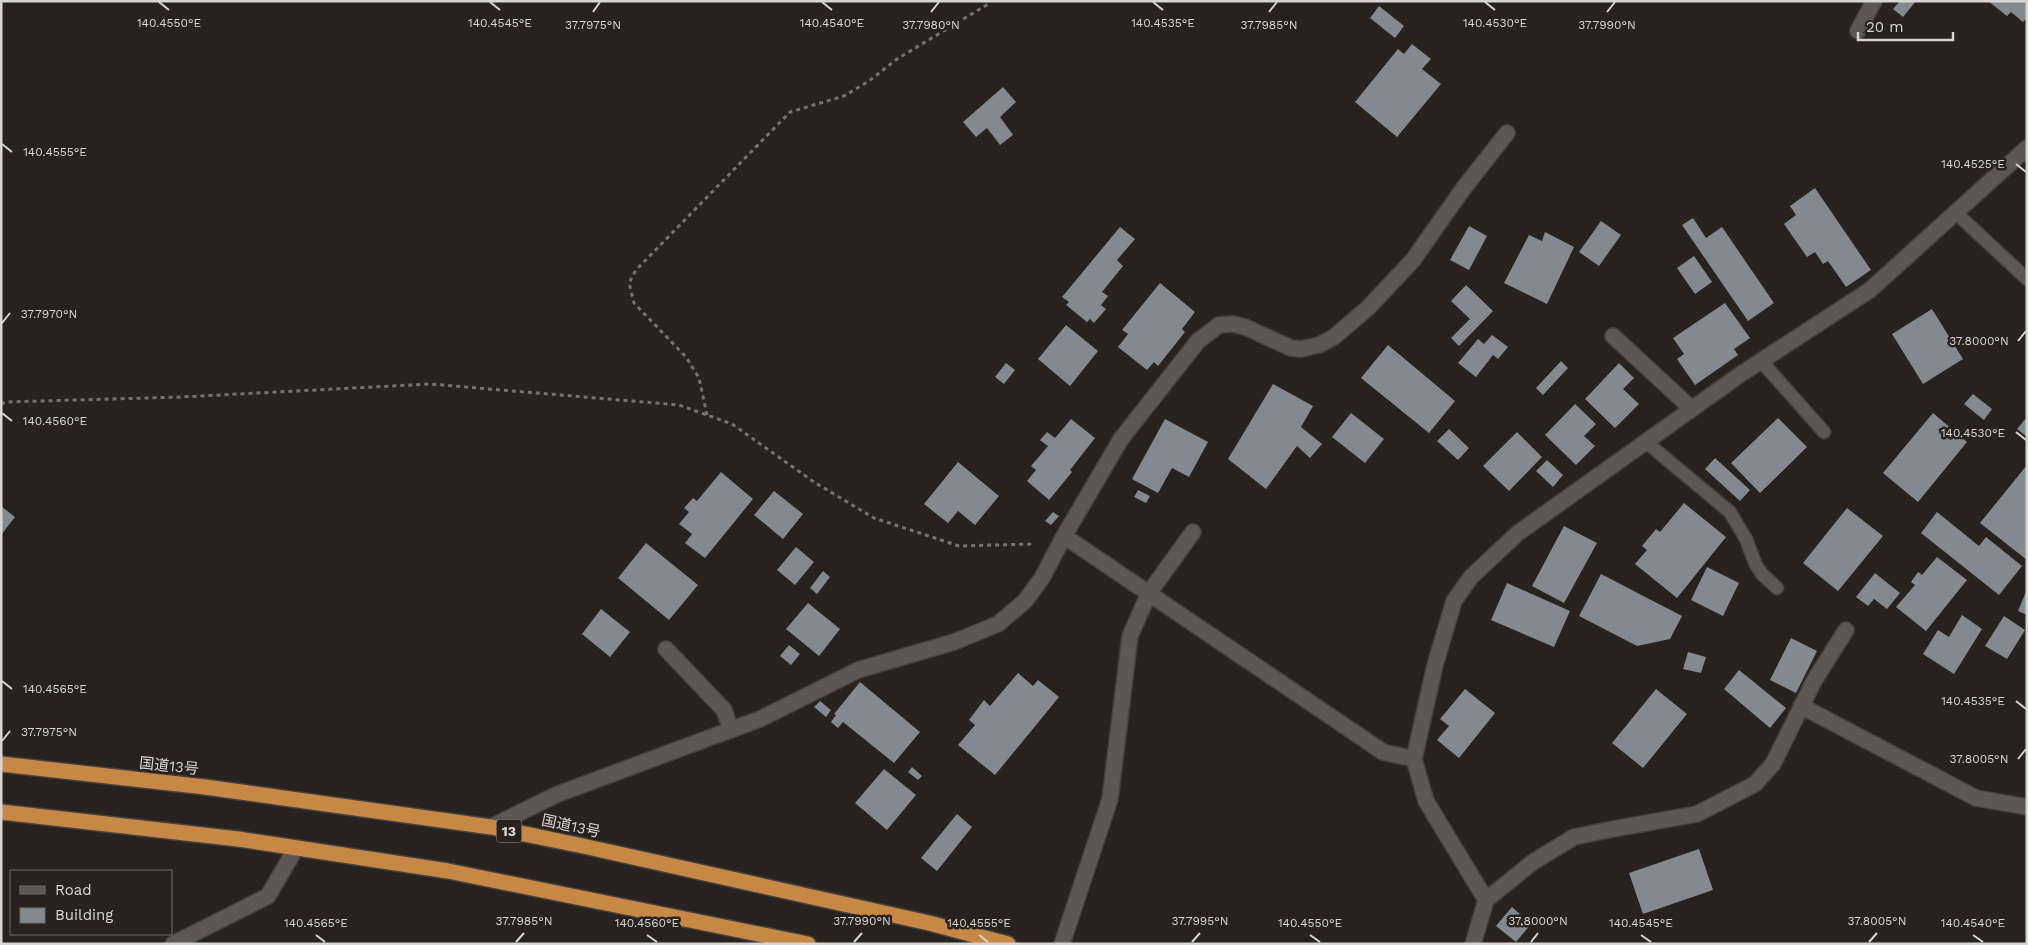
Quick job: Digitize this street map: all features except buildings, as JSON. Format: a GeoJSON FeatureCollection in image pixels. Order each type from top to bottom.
{"type":"FeatureCollection","features":[{"type":"Feature","properties":{"kind":"highway","name":"国道13号"},"geometry":{"type":"LineString","coordinates":[[1,764],[205,787],[491,827],[910,919],[1008,944]]}},
{"type":"Feature","properties":{"kind":"highway"},"geometry":{"type":"LineString","coordinates":[[1,812],[238,839],[448,871],[808,944]]}},
{"type":"Feature","properties":{"kind":"street"},"geometry":{"type":"LineString","coordinates":[[1858,31],[1874,1]]}},
{"type":"Feature","properties":{"kind":"street"},"geometry":{"type":"LineString","coordinates":[[491,827],[558,794],[760,719],[858,670],[954,642],[998,624],[1025,600],[1042,578],[1064,536],[1121,439],[1207,333],[1219,325],[1233,324],[1245,327],[1291,348],[1319,345],[1334,337],[1370,307],[1413,260],[1463,189],[1507,133]]}},
{"type":"Feature","properties":{"kind":"street"},"geometry":{"type":"LineString","coordinates":[[1486,900],[1426,801],[1414,759],[1435,665],[1454,601],[1472,577],[1518,533],[1761,361],[1870,290],[2027,148]]}},
{"type":"Feature","properties":{"kind":"street"},"geometry":{"type":"LineString","coordinates":[[1613,336],[1692,409]]}},
{"type":"Feature","properties":{"kind":"street"},"geometry":{"type":"LineString","coordinates":[[1062,944],[1110,799],[1130,636],[1149,593],[1193,532]]}},
{"type":"Feature","properties":{"kind":"street"},"geometry":{"type":"LineString","coordinates":[[1064,536],[1383,752],[1414,759]]}},
{"type":"Feature","properties":{"kind":"street"},"geometry":{"type":"LineString","coordinates":[[1473,944],[1486,900],[1533,862],[1574,837],[1697,814],[1755,784],[1773,764],[1814,681],[1846,630]]}},
{"type":"Feature","properties":{"kind":"street"},"geometry":{"type":"LineString","coordinates":[[666,649],[724,710],[731,730]]}},
{"type":"Feature","properties":{"kind":"street"},"geometry":{"type":"LineString","coordinates":[[1801,706],[1976,798],[2027,807]]}},
{"type":"Feature","properties":{"kind":"street"},"geometry":{"type":"LineString","coordinates":[[173,944],[268,896],[296,848]]}},
{"type":"Feature","properties":{"kind":"lane"},"geometry":{"type":"LineString","coordinates":[[1956,213],[2027,279]]}},
{"type":"Feature","properties":{"kind":"lane"},"geometry":{"type":"LineString","coordinates":[[1761,361],[1824,432]]}},
{"type":"Feature","properties":{"kind":"lane"},"geometry":{"type":"LineString","coordinates":[[1646,442],[1730,512],[1746,539],[1759,570],[1777,588]]}},
{"type":"Feature","properties":{"kind":"path"},"geometry":{"type":"LineString","coordinates":[[707,415],[699,378],[686,357],[634,302],[629,283],[636,270],[790,112],[844,96],[869,81],[897,59],[990,3]]}},
{"type":"Feature","properties":{"kind":"path"},"geometry":{"type":"LineString","coordinates":[[1,404],[6,402],[181,397],[430,384],[679,405],[732,424],[814,482],[874,518],[921,534],[959,546],[1026,546],[1064,536]]}}]}
